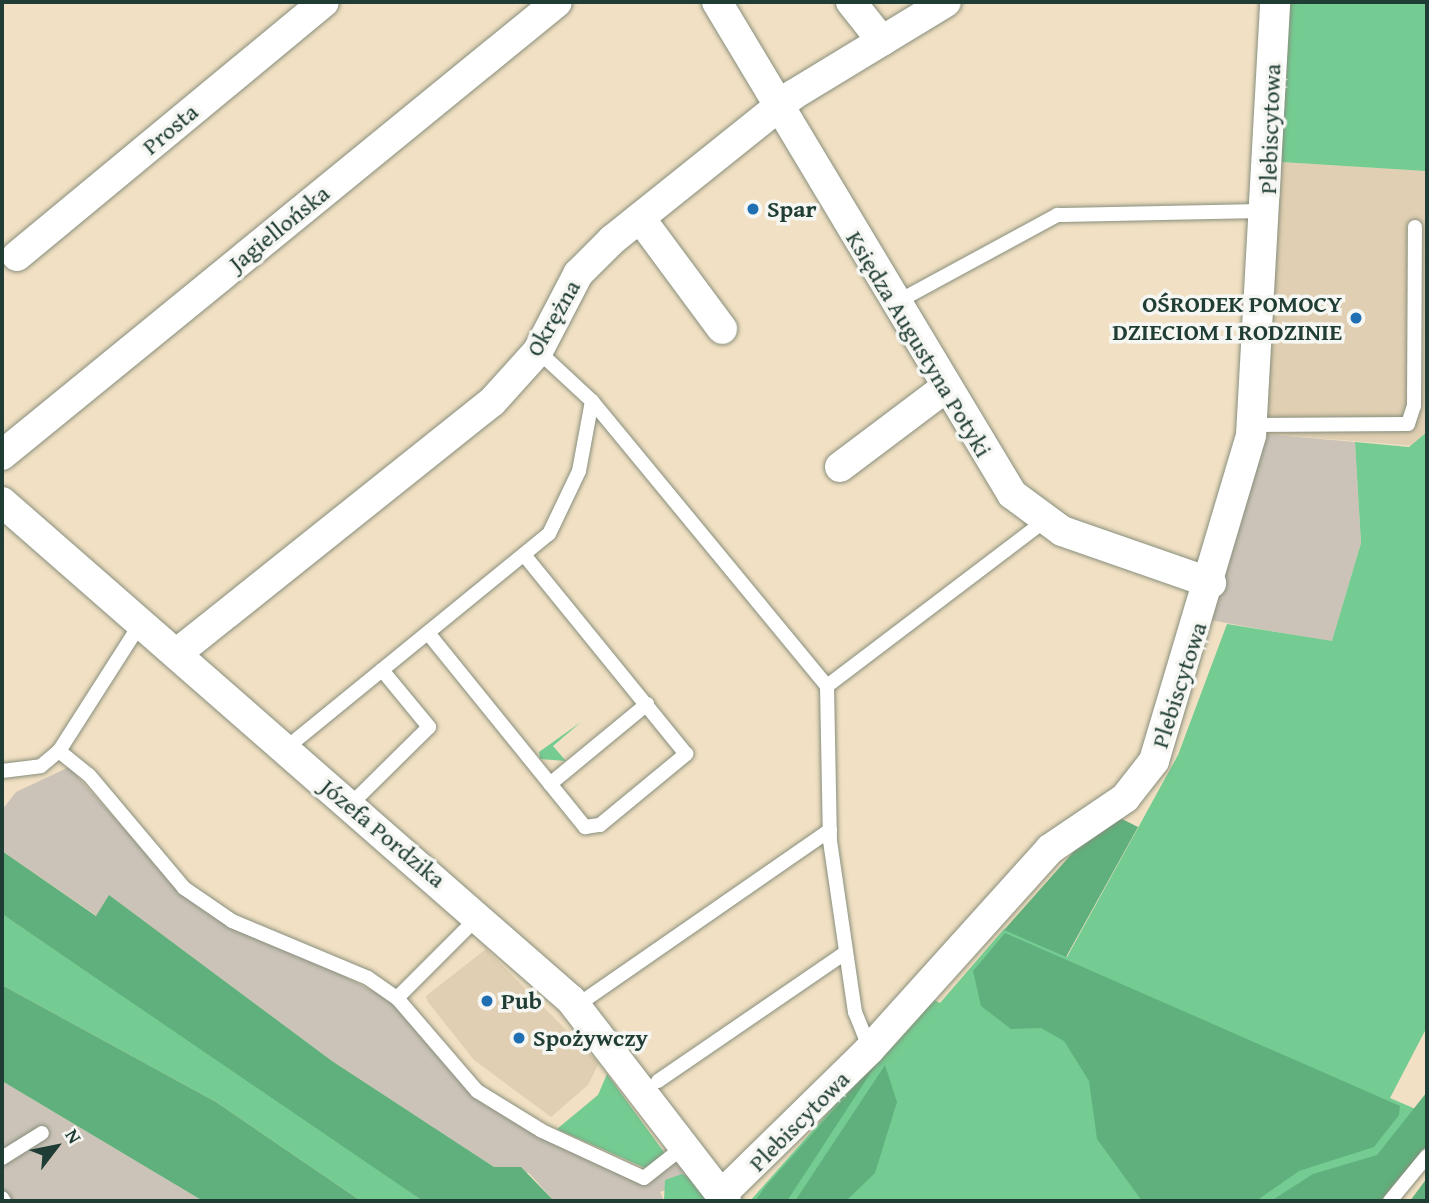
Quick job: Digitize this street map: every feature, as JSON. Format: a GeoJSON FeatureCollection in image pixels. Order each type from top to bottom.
{"type":"FeatureCollection","features":[{"type":"Feature","properties":{"kind":"street","name":"Prosta"},"geometry":{"type":"LineString","coordinates":[[17,256],[324,2]]}},
{"type":"Feature","properties":{"kind":"street","name":"Jagiellońska"},"geometry":{"type":"LineString","coordinates":[[2,454],[557,2]]}},
{"type":"Feature","properties":{"kind":"street","name":"Księdza Augustyna Potyki"},"geometry":{"type":"LineString","coordinates":[[717,2],[771,114],[1001,479],[1044,521],[1210,583]]}},
{"type":"Feature","properties":{"kind":"street"},"geometry":{"type":"LineString","coordinates":[[850,2],[882,41]]}},
{"type":"Feature","properties":{"kind":"street","name":"Okrężna"},"geometry":{"type":"LineString","coordinates":[[176,654],[492,402],[538,351],[573,281],[640,218],[771,114],[946,2]]}},
{"type":"Feature","properties":{"kind":"street","name":"Plebiscytowa"},"geometry":{"type":"LineString","coordinates":[[724,1198],[870,1049],[1051,849],[1125,798],[1145,777],[1178,697],[1253,425],[1267,211],[1275,2]]}},
{"type":"Feature","properties":{"kind":"street"},"geometry":{"type":"LineString","coordinates":[[640,218],[722,329]]}},
{"type":"Feature","properties":{"kind":"street"},"geometry":{"type":"LineString","coordinates":[[840,467],[945,388]]}},
{"type":"Feature","properties":{"kind":"street","name":"Józefa Pordzika"},"geometry":{"type":"LineString","coordinates":[[2,502],[350,806],[480,915],[576,1006],[686,1145],[724,1198]]}},
{"type":"Feature","properties":{"kind":"lane"},"geometry":{"type":"LineString","coordinates":[[908,296],[1057,215],[1267,211]]}},
{"type":"Feature","properties":{"kind":"lane"},"geometry":{"type":"LineString","coordinates":[[1253,425],[1408,424],[1414,406],[1415,227]]}},
{"type":"Feature","properties":{"kind":"lane"},"geometry":{"type":"LineString","coordinates":[[538,351],[592,401],[827,686],[830,830],[855,1012],[870,1049]]}},
{"type":"Feature","properties":{"kind":"lane"},"geometry":{"type":"LineString","coordinates":[[285,749],[524,555],[557,524],[573,492],[592,401]]}},
{"type":"Feature","properties":{"kind":"lane"},"geometry":{"type":"LineString","coordinates":[[827,686],[1044,521]]}},
{"type":"Feature","properties":{"kind":"lane"},"geometry":{"type":"LineString","coordinates":[[428,633],[585,827],[600,825],[686,754],[524,555]]}},
{"type":"Feature","properties":{"kind":"lane"},"geometry":{"type":"LineString","coordinates":[[2,771],[41,766],[59,751],[141,623]]}},
{"type":"Feature","properties":{"kind":"lane"},"geometry":{"type":"LineString","coordinates":[[350,806],[429,727],[382,670]]}},
{"type":"Feature","properties":{"kind":"lane"},"geometry":{"type":"LineString","coordinates":[[550,784],[647,704]]}},
{"type":"Feature","properties":{"kind":"lane"},"geometry":{"type":"LineString","coordinates":[[59,751],[89,775],[184,888],[232,921],[368,978],[397,998],[477,1091],[542,1131],[644,1178],[686,1145]]}},
{"type":"Feature","properties":{"kind":"lane"},"geometry":{"type":"LineString","coordinates":[[576,1006],[830,830]]}},
{"type":"Feature","properties":{"kind":"lane"},"geometry":{"type":"LineString","coordinates":[[397,998],[480,915]]}},
{"type":"Feature","properties":{"kind":"lane"},"geometry":{"type":"LineString","coordinates":[[658,1081],[845,953]]}},
{"type":"Feature","properties":{"kind":"lane"},"geometry":{"type":"LineString","coordinates":[[2,1157],[42,1133]]}},
{"type":"Feature","properties":{"kind":"lane"},"geometry":{"type":"LineString","coordinates":[[1390,1201],[1427,1156]]}},
{"type":"Feature","properties":{"kind":"shaded area"},"geometry":{"type":"Polygon","coordinates":[[[1281,162],[1425,171],[1427,432],[1417,446],[1263,434],[1281,162]]]}},
{"type":"Feature","properties":{"kind":"shaded area"},"geometry":{"type":"Polygon","coordinates":[[[1263,434],[1355,442],[1361,543],[1332,642],[1210,620],[1263,434]]]}},
{"type":"Feature","properties":{"kind":"shaded area"},"geometry":{"type":"Polygon","coordinates":[[[69,767],[180,891],[394,1002],[475,1094],[644,1184],[678,1159],[693,1180],[660,1192],[664,1201],[554,1201],[529,1173],[494,1167],[332,1061],[110,896],[97,916],[2,851],[2,810],[16,792],[69,767]]]}},
{"type":"Feature","properties":{"kind":"shaded area"},"geometry":{"type":"Polygon","coordinates":[[[486,949],[599,1063],[588,1085],[551,1117],[474,1060],[428,1002],[426,996],[486,949]]]}},
{"type":"Feature","properties":{"kind":"shaded area"},"geometry":{"type":"Polygon","coordinates":[[[2,1081],[203,1201],[2,1201],[2,1081]]]}},
{"type":"Feature","properties":{"kind":"green space"},"geometry":{"type":"Polygon","coordinates":[[[1288,2],[1427,2],[1427,342],[1425,171],[1281,162],[1288,2]]]}},
{"type":"Feature","properties":{"kind":"green space"},"geometry":{"type":"Polygon","coordinates":[[[1427,432],[1427,1027],[1390,1098],[1427,1114],[1427,1145],[1381,1201],[750,1201],[930,998],[940,1003],[1004,929],[1067,957],[1178,755],[1227,624],[1332,641],[1361,543],[1355,442],[1409,447],[1427,432]]]}},
{"type":"Feature","properties":{"kind":"green space"},"geometry":{"type":"Polygon","coordinates":[[[581,722],[553,746],[566,761],[540,759],[539,752],[581,722]]]}},
{"type":"Feature","properties":{"kind":"green space"},"geometry":{"type":"Polygon","coordinates":[[[1120,818],[1138,827],[1066,957],[1004,930],[1076,849],[1120,818]]]}},
{"type":"Feature","properties":{"kind":"green space"},"geometry":{"type":"Polygon","coordinates":[[[2,851],[96,916],[109,895],[332,1061],[494,1167],[521,1167],[554,1201],[423,1201],[2,914],[2,851]]]}},
{"type":"Feature","properties":{"kind":"green space"},"geometry":{"type":"Polygon","coordinates":[[[2,914],[333,1137],[423,1201],[361,1201],[216,1102],[2,985],[2,914]]]}},
{"type":"Feature","properties":{"kind":"green space"},"geometry":{"type":"Polygon","coordinates":[[[1005,933],[1400,1106],[1399,1115],[1374,1147],[1299,1171],[1256,1201],[1142,1201],[1097,1139],[1089,1081],[1064,1041],[1041,1028],[1011,1029],[981,1006],[973,971],[1005,933]]]}},
{"type":"Feature","properties":{"kind":"green space"},"geometry":{"type":"Polygon","coordinates":[[[2,985],[216,1102],[361,1201],[203,1201],[2,1081],[2,985]]]}},
{"type":"Feature","properties":{"kind":"green space"},"geometry":{"type":"Polygon","coordinates":[[[881,1057],[787,1201],[755,1201],[765,1187],[881,1057]]]}},
{"type":"Feature","properties":{"kind":"green space"},"geometry":{"type":"Polygon","coordinates":[[[885,1065],[897,1102],[875,1173],[846,1201],[795,1201],[885,1065]]]}},
{"type":"Feature","properties":{"kind":"green space"},"geometry":{"type":"Polygon","coordinates":[[[607,1074],[666,1155],[645,1168],[557,1129],[598,1095],[607,1074]]]}},
{"type":"Feature","properties":{"kind":"green space"},"geometry":{"type":"Polygon","coordinates":[[[1427,1092],[1427,1145],[1381,1201],[1271,1201],[1313,1174],[1377,1155],[1427,1092]]]}},
{"type":"Feature","properties":{"kind":"green space"},"geometry":{"type":"Polygon","coordinates":[[[682,1174],[693,1180],[708,1201],[664,1201],[665,1180],[682,1174]]]}},
{"type":"Feature","properties":{"kind":"green space"},"geometry":{"type":"Polygon","coordinates":[[[1427,1178],[1427,1201],[1410,1201],[1427,1178]]]}},
{"type":"Feature","properties":{"kind":"place","name":"Spar"},"geometry":{"type":"Point","coordinates":[753,209]}},
{"type":"Feature","properties":{"kind":"place","name":"OŚRODEK POMOCY DZIECIOM I RODZINIE"},"geometry":{"type":"Point","coordinates":[1356,318]}},
{"type":"Feature","properties":{"kind":"place","name":"Pub"},"geometry":{"type":"Point","coordinates":[487,1001]}},
{"type":"Feature","properties":{"kind":"place","name":"Spożywczy"},"geometry":{"type":"Point","coordinates":[519,1038]}}]}
